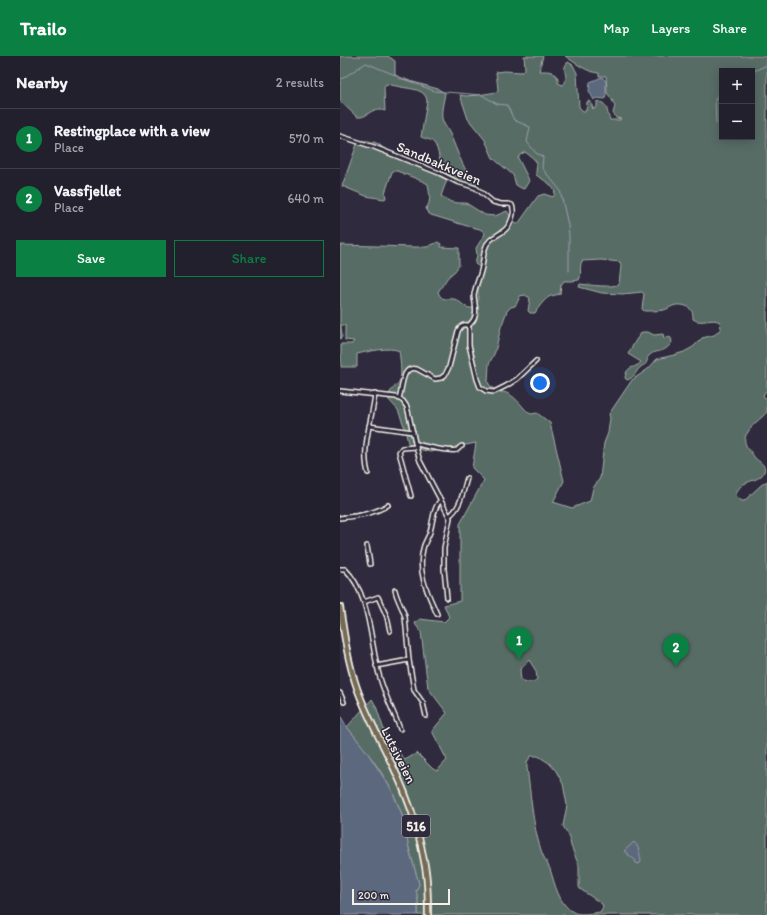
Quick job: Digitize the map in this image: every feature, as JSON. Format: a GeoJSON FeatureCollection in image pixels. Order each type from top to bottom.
{"type":"FeatureCollection","features":[{"type":"Feature","properties":{"kind":"main road","name":"Lutsiveien"},"geometry":{"type":"LineString","coordinates":[[340,610],[347,651],[358,689],[373,726],[406,795],[417,830],[425,866],[428,891],[428,915]]}},
{"type":"Feature","properties":{"kind":"street","name":"Sandbakkveien"},"geometry":{"type":"LineString","coordinates":[[340,136],[403,159],[457,182],[467,184],[476,188],[493,202],[509,204],[512,206],[513,215],[508,227],[491,240],[486,247],[474,295],[476,311],[475,317],[468,326]]}},
{"type":"Feature","properties":{"kind":"street"},"geometry":{"type":"LineString","coordinates":[[399,398],[405,374],[409,369],[417,369],[435,379],[441,378],[445,375],[449,367],[459,329],[462,325],[468,326],[469,328],[469,345],[477,379],[480,387],[486,391],[494,392],[506,386],[517,379],[536,360]]}},
{"type":"Feature","properties":{"kind":"street"},"geometry":{"type":"LineString","coordinates":[[340,391],[392,396],[399,398],[408,409],[412,432],[420,461],[449,516],[450,521],[444,548],[444,569],[447,598]]}},
{"type":"Feature","properties":{"kind":"street"},"geometry":{"type":"LineString","coordinates":[[368,473],[366,450],[368,426],[375,394]]}},
{"type":"Feature","properties":{"kind":"street"},"geometry":{"type":"LineString","coordinates":[[368,426],[412,432]]}},
{"type":"Feature","properties":{"kind":"street"},"geometry":{"type":"LineString","coordinates":[[411,496],[399,452],[402,448],[415,445],[457,450],[462,446]]}},
{"type":"Feature","properties":{"kind":"street"},"geometry":{"type":"LineString","coordinates":[[449,516],[459,504],[468,478]]}},
{"type":"Feature","properties":{"kind":"street"},"geometry":{"type":"LineString","coordinates":[[437,614],[424,582],[421,562],[423,548],[430,533],[440,500]]}},
{"type":"Feature","properties":{"kind":"street"},"geometry":{"type":"LineString","coordinates":[[340,518],[368,513],[388,505]]}},
{"type":"Feature","properties":{"kind":"street"},"geometry":{"type":"LineString","coordinates":[[368,546],[370,564]]}},
{"type":"Feature","properties":{"kind":"street"},"geometry":{"type":"LineString","coordinates":[[343,568],[352,578],[364,602],[380,681],[400,729]]}},
{"type":"Feature","properties":{"kind":"street"},"geometry":{"type":"LineString","coordinates":[[395,590],[396,598],[404,614],[414,690],[422,703],[426,716]]}},
{"type":"Feature","properties":{"kind":"street"},"geometry":{"type":"LineString","coordinates":[[364,602],[378,597],[387,617],[390,631]]}},
{"type":"Feature","properties":{"kind":"street"},"geometry":{"type":"LineString","coordinates":[[376,666],[409,660]]}},
{"type":"Feature","properties":{"kind":"street"},"geometry":{"type":"LineString","coordinates":[[340,693],[344,702]]}},
{"type":"Feature","properties":{"kind":"green space"},"geometry":{"type":"Polygon","coordinates":[[[341,56],[388,56],[395,61],[395,75],[399,78],[438,89],[445,93],[442,111],[444,124],[450,134],[464,167],[477,184],[471,185],[448,179],[441,196],[451,202],[466,203],[485,215],[495,216],[507,211],[512,221],[518,224],[538,196],[544,194],[553,197],[555,194],[553,188],[536,175],[537,163],[525,152],[518,158],[529,181],[524,189],[516,185],[513,175],[493,158],[485,140],[468,119],[460,95],[466,96],[497,92],[496,72],[522,72],[525,69],[524,56],[543,56],[539,71],[552,72],[558,78],[558,83],[563,85],[566,79],[565,66],[568,62],[573,65],[577,73],[579,107],[583,111],[586,111],[588,101],[591,102],[593,109],[597,107],[597,101],[604,104],[610,120],[620,120],[621,119],[616,118],[613,113],[615,106],[607,93],[606,76],[599,76],[599,73],[586,69],[565,56],[767,56],[767,390],[763,396],[767,400],[767,412],[752,426],[745,439],[745,444],[755,458],[764,466],[765,470],[757,479],[741,486],[736,494],[737,497],[744,501],[767,481],[767,915],[418,915],[416,890],[419,884],[401,812],[385,778],[347,727],[372,699],[376,706],[386,736],[405,760],[417,753],[437,771],[447,760],[432,731],[447,713],[428,688],[421,632],[415,624],[420,619],[444,622],[449,617],[444,605],[460,601],[460,524],[484,480],[472,468],[476,443],[430,452],[411,447],[408,443],[398,410],[388,399],[389,393],[401,378],[399,351],[385,349],[357,354],[357,367],[341,367],[341,344],[352,344],[354,341],[345,340],[345,325],[341,326],[342,337],[340,339],[340,245],[427,247],[438,242],[441,244],[441,247],[459,248],[459,265],[448,277],[438,292],[441,297],[445,299],[454,299],[468,308],[474,308],[478,303],[478,290],[481,279],[481,268],[475,264],[477,255],[476,248],[485,234],[480,229],[431,215],[427,212],[426,208],[430,200],[428,184],[397,171],[392,172],[385,193],[386,198],[384,199],[366,196],[342,186],[357,143],[363,141],[376,143],[389,153],[441,173],[442,172],[437,148],[434,143],[421,137],[427,101],[424,94],[413,89],[386,84],[384,87],[385,111],[376,110],[363,117],[357,117],[340,101],[341,56]],[[601,260],[582,261],[579,280],[564,281],[561,285],[560,294],[546,299],[535,313],[530,313],[528,311],[530,298],[525,295],[520,296],[515,306],[511,307],[507,311],[501,327],[495,352],[489,364],[488,382],[490,386],[498,392],[507,393],[512,396],[529,413],[537,413],[550,423],[564,481],[553,502],[572,508],[590,501],[593,488],[600,478],[604,443],[608,433],[610,418],[609,414],[632,380],[648,369],[657,359],[684,352],[693,347],[702,338],[714,335],[721,328],[720,322],[714,320],[696,321],[693,319],[691,309],[683,305],[676,305],[664,310],[644,311],[642,309],[644,294],[642,292],[623,294],[602,293],[579,287],[580,284],[606,286],[619,284],[620,262],[601,260]],[[529,660],[520,670],[521,680],[531,682],[537,679],[536,671],[529,660]],[[531,756],[527,762],[527,768],[536,830],[542,853],[550,869],[558,894],[565,905],[575,913],[584,914],[600,912],[603,907],[602,904],[579,887],[579,866],[571,846],[569,836],[563,826],[567,805],[563,784],[556,771],[549,763],[538,756],[531,756]]]}},
{"type":"Feature","properties":{"kind":"green space"},"geometry":{"type":"Polygon","coordinates":[[[642,332],[648,332],[654,335],[663,334],[664,338],[671,338],[672,342],[666,349],[651,354],[647,358],[646,364],[640,368],[632,378],[627,380],[625,378],[627,371],[641,362],[628,354],[642,332]]]}},
{"type":"Feature","properties":{"kind":"water"},"geometry":{"type":"Polygon","coordinates":[[[602,77],[606,81],[605,99],[596,98],[594,100],[589,91],[590,82],[602,77]]]}},
{"type":"Feature","properties":{"kind":"water"},"geometry":{"type":"Polygon","coordinates":[[[340,715],[347,727],[367,752],[391,789],[401,812],[409,849],[419,884],[416,890],[418,915],[340,915],[340,715]]]}},
{"type":"Feature","properties":{"kind":"water"},"geometry":{"type":"Polygon","coordinates":[[[634,842],[640,854],[641,862],[639,864],[636,863],[635,860],[624,851],[634,842]]]}},
{"type":"Feature","properties":{"kind":"waterway"},"geometry":{"type":"LineString","coordinates":[[340,80],[366,63],[434,91],[482,95],[497,104],[507,105],[514,120],[530,127],[527,142],[536,153],[543,157],[542,168],[560,190],[568,225],[569,271]]}},
{"type":"Feature","properties":{"kind":"waterway"},"geometry":{"type":"LineString","coordinates":[[755,71],[767,65]]}},
{"type":"Feature","properties":{"kind":"waterway"},"geometry":{"type":"LineString","coordinates":[[716,123],[715,100],[719,93]]}},
{"type":"Feature","properties":{"kind":"place","name":"Restingplace with a view"},"geometry":{"type":"Point","coordinates":[519,660]}},
{"type":"Feature","properties":{"kind":"place","name":"Vassfjellet"},"geometry":{"type":"Point","coordinates":[676,667]}}]}
